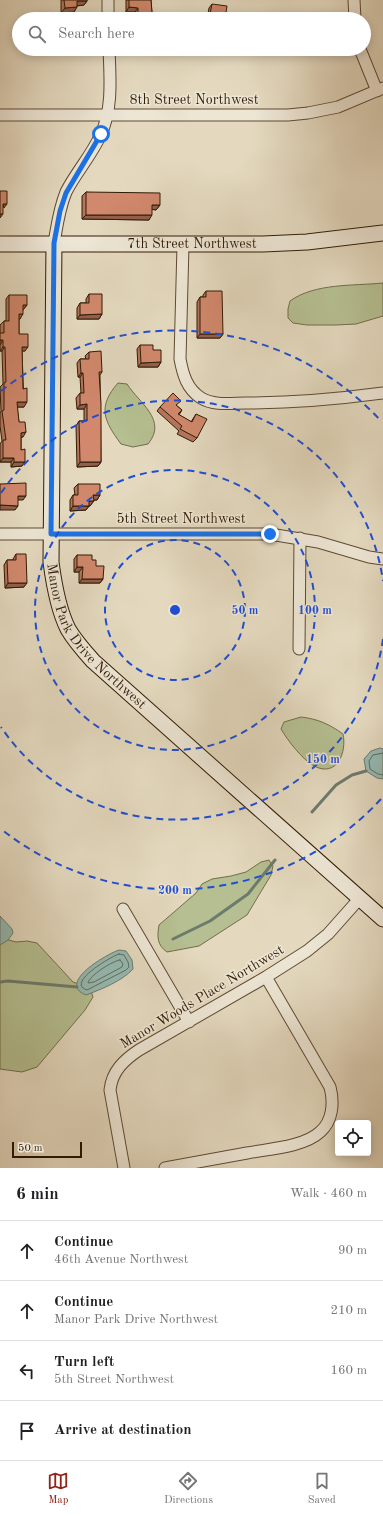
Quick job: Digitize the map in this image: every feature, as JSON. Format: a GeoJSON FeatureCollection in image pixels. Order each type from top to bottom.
{"type":"FeatureCollection","features":[{"type":"Feature","properties":{"kind":"street"},"geometry":{"type":"LineString","coordinates":[[108,0],[108,12]]}},
{"type":"Feature","properties":{"kind":"street"},"geometry":{"type":"LineString","coordinates":[[354,0],[355,12]]}},
{"type":"Feature","properties":{"kind":"street"},"geometry":{"type":"LineString","coordinates":[[54,243],[60,211],[66,193],[101,134],[107,116],[110,89],[109,56]]}},
{"type":"Feature","properties":{"kind":"street"},"geometry":{"type":"LineString","coordinates":[[363,56],[380,90]]}},
{"type":"Feature","properties":{"kind":"street","name":"8th Street Northwest"},"geometry":{"type":"LineString","coordinates":[[0,115],[107,116],[301,114],[338,107],[380,90]]}},
{"type":"Feature","properties":{"kind":"street","name":"7th Street Northwest"},"geometry":{"type":"LineString","coordinates":[[0,244],[264,244],[307,242],[383,233]]}},
{"type":"Feature","properties":{"kind":"street","name":"Manor Park Drive Northwest"},"geometry":{"type":"LineString","coordinates":[[54,243],[51,562],[53,580],[62,614],[69,629],[78,644],[93,662],[383,919]]}},
{"type":"Feature","properties":{"kind":"street"},"geometry":{"type":"LineString","coordinates":[[182,245],[180,359],[185,380],[192,390],[201,398],[207,401],[222,403],[307,401],[383,393]]}},
{"type":"Feature","properties":{"kind":"street","name":"5th Street Northwest"},"geometry":{"type":"LineString","coordinates":[[0,534],[270,534],[300,538],[369,557],[383,559]]}},
{"type":"Feature","properties":{"kind":"street"},"geometry":{"type":"LineString","coordinates":[[299,649],[300,538]]}},
{"type":"Feature","properties":{"kind":"street","name":"Manor Woods Place Northwest"},"geometry":{"type":"LineString","coordinates":[[124,1168],[110,1083],[114,1074],[126,1059],[266,977],[321,940],[339,923],[360,898]]}},
{"type":"Feature","properties":{"kind":"street"},"geometry":{"type":"LineString","coordinates":[[123,909],[189,1022]]}},
{"type":"Feature","properties":{"kind":"street"},"geometry":{"type":"LineString","coordinates":[[165,1168],[296,1144],[320,1133],[326,1126],[332,1106],[330,1087],[266,977]]}},
{"type":"Feature","properties":{"kind":"green space"},"geometry":{"type":"Polygon","coordinates":[[[383,283],[383,316],[356,324],[336,325],[307,325],[293,323],[288,318],[290,301],[300,295],[335,286],[383,283]]]}},
{"type":"Feature","properties":{"kind":"green space"},"geometry":{"type":"Polygon","coordinates":[[[118,383],[127,384],[150,412],[155,427],[148,444],[133,447],[121,444],[110,428],[105,414],[105,407],[107,399],[118,383]]]}},
{"type":"Feature","properties":{"kind":"green space"},"geometry":{"type":"Polygon","coordinates":[[[301,717],[323,722],[343,734],[344,741],[342,755],[334,766],[329,769],[322,769],[309,763],[291,744],[284,734],[281,729],[284,722],[301,717]]]}},
{"type":"Feature","properties":{"kind":"green space"},"geometry":{"type":"Polygon","coordinates":[[[269,860],[273,866],[271,875],[247,915],[199,946],[167,952],[161,947],[158,940],[159,925],[196,893],[202,884],[212,879],[246,872],[261,862],[269,860]]]}},
{"type":"Feature","properties":{"kind":"green space"},"geometry":{"type":"Polygon","coordinates":[[[5,939],[16,942],[27,941],[37,943],[73,982],[90,988],[93,997],[85,1010],[37,1067],[22,1072],[0,1069],[0,940],[5,939]]]}},
{"type":"Feature","properties":{"kind":"water"},"geometry":{"type":"Polygon","coordinates":[[[380,748],[383,749],[383,779],[377,778],[366,771],[364,759],[371,751],[380,748]]]}},
{"type":"Feature","properties":{"kind":"water"},"geometry":{"type":"Polygon","coordinates":[[[0,916],[12,929],[13,933],[8,940],[0,945],[0,916]]]}},
{"type":"Feature","properties":{"kind":"water"},"geometry":{"type":"Polygon","coordinates":[[[119,950],[126,951],[132,960],[133,969],[118,981],[86,995],[78,990],[77,983],[80,977],[87,970],[95,963],[119,950]]]}},
{"type":"Feature","properties":{"kind":"building"},"geometry":{"type":"Polygon","coordinates":[[[64,0],[87,1],[77,1],[77,7],[65,8],[64,0]]]}},
{"type":"Feature","properties":{"kind":"building"},"geometry":{"type":"Polygon","coordinates":[[[129,0],[151,0],[152,12],[138,12],[138,8],[129,7],[129,0]]]}},
{"type":"Feature","properties":{"kind":"building"},"geometry":{"type":"Polygon","coordinates":[[[212,4],[227,6],[226,12],[210,12],[212,4]]]}},
{"type":"Feature","properties":{"kind":"building"},"geometry":{"type":"Polygon","coordinates":[[[0,191],[7,191],[7,204],[3,204],[3,214],[0,214],[0,191]]]}},
{"type":"Feature","properties":{"kind":"building"},"geometry":{"type":"Polygon","coordinates":[[[86,192],[160,193],[160,205],[152,205],[152,215],[86,215],[86,192]]]}},
{"type":"Feature","properties":{"kind":"building"},"geometry":{"type":"Polygon","coordinates":[[[206,291],[222,291],[223,334],[200,334],[200,297],[206,297],[206,291]]]}},
{"type":"Feature","properties":{"kind":"building"},"geometry":{"type":"Polygon","coordinates":[[[89,294],[102,294],[102,314],[80,315],[80,303],[89,303],[89,294]]]}},
{"type":"Feature","properties":{"kind":"building"},"geometry":{"type":"Polygon","coordinates":[[[9,295],[27,295],[27,305],[23,305],[23,314],[19,314],[19,334],[28,334],[28,347],[22,347],[23,389],[27,388],[27,402],[17,402],[19,422],[25,422],[26,432],[21,433],[21,450],[25,449],[25,462],[14,462],[14,458],[3,458],[3,440],[6,440],[2,411],[4,410],[4,383],[6,382],[5,347],[3,347],[3,340],[0,340],[0,333],[4,333],[4,321],[9,321],[9,295]]]}},
{"type":"Feature","properties":{"kind":"building"},"geometry":{"type":"Polygon","coordinates":[[[140,345],[153,345],[153,350],[161,350],[161,362],[141,363],[140,345]]]}},
{"type":"Feature","properties":{"kind":"building"},"geometry":{"type":"Polygon","coordinates":[[[101,351],[102,372],[99,372],[101,404],[101,462],[80,462],[79,421],[87,421],[87,404],[80,405],[80,393],[84,393],[83,373],[81,373],[80,359],[89,359],[89,352],[101,351]]]}},
{"type":"Feature","properties":{"kind":"building"},"geometry":{"type":"Polygon","coordinates":[[[173,393],[181,401],[176,405],[182,410],[178,414],[192,422],[196,414],[207,419],[197,438],[180,429],[182,426],[160,407],[173,393]]]}},
{"type":"Feature","properties":{"kind":"building"},"geometry":{"type":"Polygon","coordinates":[[[26,483],[26,496],[18,496],[18,506],[0,505],[0,484],[26,483]]]}},
{"type":"Feature","properties":{"kind":"building"},"geometry":{"type":"Polygon","coordinates":[[[78,484],[100,484],[100,495],[93,495],[94,501],[89,501],[89,506],[73,506],[73,495],[78,495],[78,484]]]}},
{"type":"Feature","properties":{"kind":"building"},"geometry":{"type":"Polygon","coordinates":[[[16,554],[26,554],[27,583],[8,583],[7,560],[16,560],[16,554]]]}},
{"type":"Feature","properties":{"kind":"building"},"geometry":{"type":"Polygon","coordinates":[[[77,555],[92,555],[92,560],[96,560],[96,566],[104,566],[103,579],[82,579],[83,567],[77,567],[77,555]]]}},
{"type":"Feature","properties":{"kind":"waterway"},"geometry":{"type":"LineString","coordinates":[[312,812],[336,785],[352,775],[366,771]]}},
{"type":"Feature","properties":{"kind":"waterway"},"geometry":{"type":"LineString","coordinates":[[173,939],[210,921],[248,894],[275,860]]}},
{"type":"Feature","properties":{"kind":"waterway"},"geometry":{"type":"LineString","coordinates":[[0,982],[8,981],[77,987]]}},
{"type":"Feature","properties":{"kind":"route"},"geometry":{"type":"LineString","coordinates":[[101,134],[61,204],[54,243],[51,534],[270,534]]}}]}
